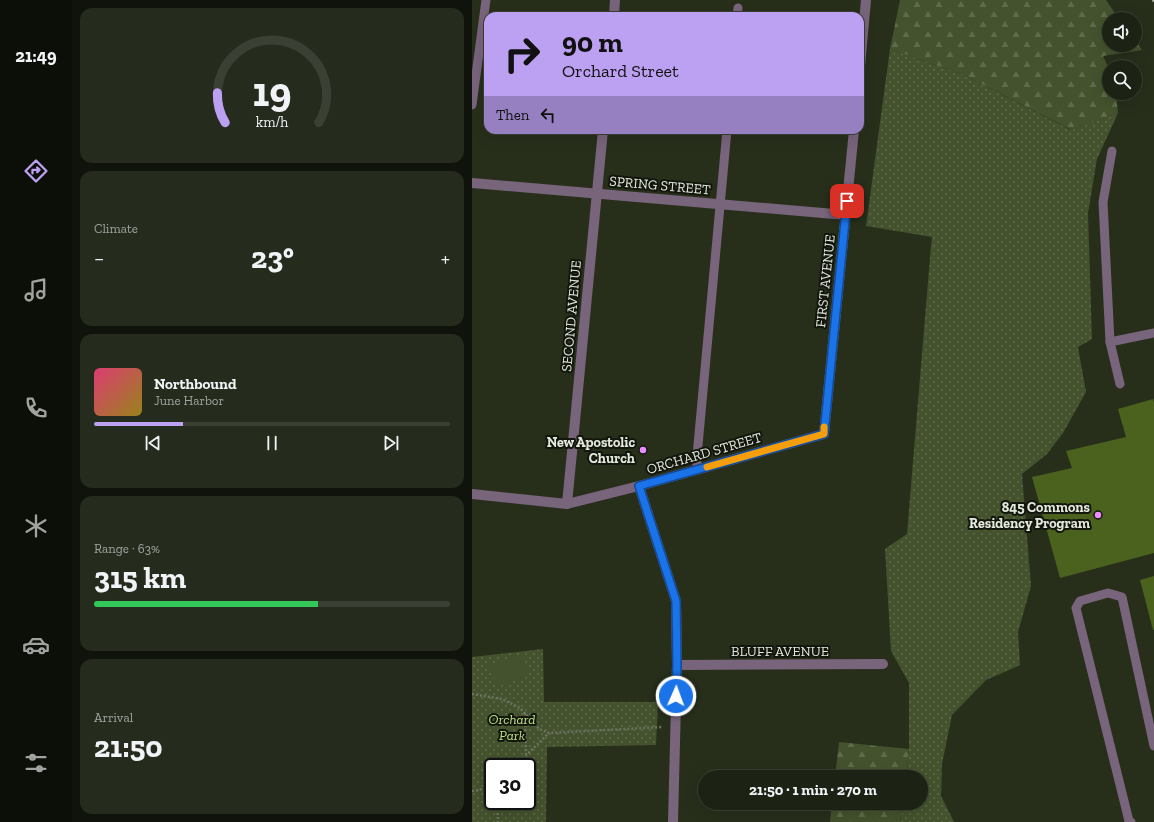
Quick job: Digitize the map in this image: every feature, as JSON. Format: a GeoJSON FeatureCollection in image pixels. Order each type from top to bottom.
{"type":"FeatureCollection","features":[{"type":"Feature","properties":{"kind":"street"},"geometry":{"type":"LineString","coordinates":[[614,12],[616,0]]}},
{"type":"Feature","properties":{"kind":"street"},"geometry":{"type":"LineString","coordinates":[[864,22],[866,0]]}},
{"type":"Feature","properties":{"kind":"street","name":"SECOND AVENUE"},"geometry":{"type":"LineString","coordinates":[[567,504],[603,134]]}},
{"type":"Feature","properties":{"kind":"street","name":"FIRST AVENUE"},"geometry":{"type":"LineString","coordinates":[[824,434],[854,134]]}},
{"type":"Feature","properties":{"kind":"street","name":"SPRING STREET"},"geometry":{"type":"LineString","coordinates":[[472,183],[846,216]]}},
{"type":"Feature","properties":{"kind":"street","name":"ORCHARD STREET"},"geometry":{"type":"LineString","coordinates":[[472,494],[567,504],[639,486],[824,434]]}},
{"type":"Feature","properties":{"kind":"street"},"geometry":{"type":"LineString","coordinates":[[639,486],[676,601],[677,665],[673,822]]}},
{"type":"Feature","properties":{"kind":"street","name":"BLUFF AVENUE"},"geometry":{"type":"LineString","coordinates":[[677,665],[883,664]]}},
{"type":"Feature","properties":{"kind":"lane"},"geometry":{"type":"LineString","coordinates":[[484,12],[486,0]]}},
{"type":"Feature","properties":{"kind":"lane"},"geometry":{"type":"LineString","coordinates":[[472,105],[484,15]]}},
{"type":"Feature","properties":{"kind":"lane"},"geometry":{"type":"LineString","coordinates":[[697,470],[697,448],[727,134]]}},
{"type":"Feature","properties":{"kind":"lane"},"geometry":{"type":"LineString","coordinates":[[1112,151],[1103,202],[1110,342],[1120,384]]}},
{"type":"Feature","properties":{"kind":"lane"},"geometry":{"type":"LineString","coordinates":[[1110,342],[1154,333]]}},
{"type":"Feature","properties":{"kind":"lane"},"geometry":{"type":"LineString","coordinates":[[1131,822],[1129,821],[1076,608],[1080,601],[1108,593],[1122,596],[1154,746]]}},
{"type":"Feature","properties":{"kind":"path"},"geometry":{"type":"LineString","coordinates":[[472,694],[502,699],[520,708],[539,729],[550,733],[676,726]]}},
{"type":"Feature","properties":{"kind":"path"},"geometry":{"type":"LineString","coordinates":[[524,712],[526,754]]}},
{"type":"Feature","properties":{"kind":"path"},"geometry":{"type":"LineString","coordinates":[[522,758],[550,733]]}},
{"type":"Feature","properties":{"kind":"path"},"geometry":{"type":"LineString","coordinates":[[472,791],[484,788]]}},
{"type":"Feature","properties":{"kind":"path"},"geometry":{"type":"LineString","coordinates":[[497,810],[498,822]]}},
{"type":"Feature","properties":{"kind":"green space"},"geometry":{"type":"Polygon","coordinates":[[[900,0],[1106,0],[1114,12],[1102,12],[1102,52],[1129,52],[1103,56],[1105,60],[1102,60],[1102,100],[1117,100],[1118,113],[1072,130],[962,74],[890,49],[900,0]]]}},
{"type":"Feature","properties":{"kind":"green space"},"geometry":{"type":"Polygon","coordinates":[[[890,49],[962,74],[1071,130],[1118,113],[1097,159],[1088,213],[1092,339],[1078,347],[1086,392],[1063,433],[1047,454],[1022,474],[1031,586],[1018,632],[1020,665],[986,680],[952,715],[942,764],[941,796],[954,822],[900,822],[902,810],[928,810],[928,770],[907,770],[909,749],[909,683],[891,651],[885,549],[907,534],[932,237],[866,226],[890,49]]]}},
{"type":"Feature","properties":{"kind":"green space","name":"Orchard Park"},"geometry":{"type":"Polygon","coordinates":[[[543,649],[544,702],[658,702],[656,745],[547,747],[546,822],[472,822],[472,657],[543,649]]]}},
{"type":"Feature","properties":{"kind":"green space"},"geometry":{"type":"Polygon","coordinates":[[[522,655],[529,676],[497,687],[489,665],[522,655]]]}},
{"type":"Feature","properties":{"kind":"green space"},"geometry":{"type":"Polygon","coordinates":[[[839,742],[909,749],[907,770],[836,770],[839,742]]]}},
{"type":"Feature","properties":{"kind":"green space"},"geometry":{"type":"Polygon","coordinates":[[[831,810],[902,810],[900,822],[830,822],[831,810]]]}},
{"type":"Feature","properties":{"kind":"building","name":"845 Commons Residency Program"},"geometry":{"type":"Polygon","coordinates":[[[1153,399],[1154,553],[1060,578],[1032,477],[1072,468],[1066,451],[1126,437],[1118,409],[1153,399]]]}},
{"type":"Feature","properties":{"kind":"building"},"geometry":{"type":"Polygon","coordinates":[[[1154,576],[1154,630],[1153,630],[1140,580],[1154,576]]]}},
{"type":"Feature","properties":{"kind":"slow traffic"},"geometry":{"type":"LineString","coordinates":[[707,467],[824,434],[824,427]]}},
{"type":"Feature","properties":{"kind":"place","name":"New Apostolic Church"},"geometry":{"type":"Point","coordinates":[643,450]}},
{"type":"Feature","properties":{"kind":"place","name":"845 Commons Residency Program"},"geometry":{"type":"Point","coordinates":[1098,515]}},
{"type":"Feature","properties":{"kind":"route"},"geometry":{"type":"LineString","coordinates":[[676,696],[676,601],[639,486],[824,434],[847,201]]}}]}
